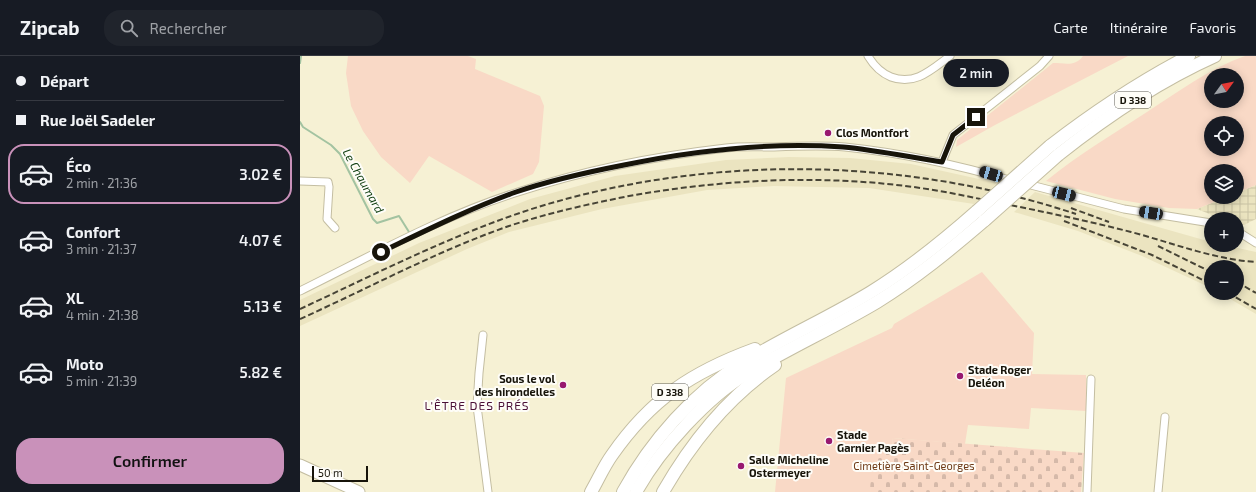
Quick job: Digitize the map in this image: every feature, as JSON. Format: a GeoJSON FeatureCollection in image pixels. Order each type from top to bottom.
{"type":"FeatureCollection","features":[{"type":"Feature","properties":{"kind":"highway","name":"D 338"},"geometry":{"type":"LineString","coordinates":[[636,492],[656,462],[703,408],[748,373],[787,350],[818,335],[912,280],[947,254],[985,220],[1091,114],[1132,87],[1189,56]]}},
{"type":"Feature","properties":{"kind":"highway","name":"D 338"},"geometry":{"type":"LineString","coordinates":[[623,492],[644,457],[660,436],[694,400],[742,363],[851,304],[905,270],[1054,150],[1171,77],[1214,56]]}},
{"type":"Feature","properties":{"kind":"highway","name":"D 338"},"geometry":{"type":"LineString","coordinates":[[663,492],[675,470],[703,433],[733,400],[751,382],[818,335]]}},
{"type":"Feature","properties":{"kind":"highway","name":"D 338"},"geometry":{"type":"LineString","coordinates":[[591,492],[611,455],[643,416],[661,398],[679,385],[725,360],[786,338]]}},
{"type":"Feature","properties":{"kind":"main road"},"geometry":{"type":"LineString","coordinates":[[300,465],[359,492]]}},
{"type":"Feature","properties":{"kind":"street"},"geometry":{"type":"LineString","coordinates":[[868,56],[872,63],[883,74],[906,80],[917,78],[928,73],[950,56]]}},
{"type":"Feature","properties":{"kind":"street"},"geometry":{"type":"LineString","coordinates":[[942,162],[953,135],[1040,66],[1049,56]]}},
{"type":"Feature","properties":{"kind":"street"},"geometry":{"type":"LineString","coordinates":[[300,291],[463,213],[517,192],[597,170],[671,156],[728,148],[803,146],[845,147],[942,162],[1124,209],[1204,222]]}},
{"type":"Feature","properties":{"kind":"street"},"geometry":{"type":"LineString","coordinates":[[300,181],[328,182],[327,219],[335,228]]}},
{"type":"Feature","properties":{"kind":"street"},"geometry":{"type":"LineString","coordinates":[[1244,234],[1256,243]]}},
{"type":"Feature","properties":{"kind":"street"},"geometry":{"type":"LineString","coordinates":[[483,335],[478,373],[477,406],[488,492]]}},
{"type":"Feature","properties":{"kind":"street"},"geometry":{"type":"LineString","coordinates":[[1087,492],[1090,380]]}},
{"type":"Feature","properties":{"kind":"street"},"geometry":{"type":"LineString","coordinates":[[1158,492],[1165,417]]}},
{"type":"Feature","properties":{"kind":"shaded area"},"geometry":{"type":"Polygon","coordinates":[[[789,157],[850,158],[911,164],[997,183],[974,204],[869,188],[774,186],[707,190],[602,209],[509,232],[467,249],[300,326],[300,300],[419,243],[530,199],[615,176],[726,160],[789,157]]]}},
{"type":"Feature","properties":{"kind":"shaded area"},"geometry":{"type":"Polygon","coordinates":[[[1256,185],[1256,219],[1244,225],[1244,212],[1204,212],[1197,209],[1209,204],[1244,204],[1244,190],[1256,185]]]}},
{"type":"Feature","properties":{"kind":"shaded area"},"geometry":{"type":"Polygon","coordinates":[[[1035,192],[1204,240],[1204,252],[1244,252],[1244,249],[1256,252],[1256,314],[1232,300],[1244,300],[1244,260],[1204,260],[1204,285],[1142,256],[1078,231],[1014,212],[1035,192]]]}},
{"type":"Feature","properties":{"kind":"green space"},"geometry":{"type":"Polygon","coordinates":[[[348,56],[468,56],[476,59],[475,69],[540,96],[544,106],[539,162],[533,174],[492,192],[429,156],[410,183],[381,157],[363,131],[351,106],[346,73],[348,56]]]}},
{"type":"Feature","properties":{"kind":"green space"},"geometry":{"type":"Polygon","coordinates":[[[1083,56],[1128,56],[995,125],[956,147],[957,140],[1053,63],[1073,63],[1077,62],[1083,56]]]}},
{"type":"Feature","properties":{"kind":"green space"},"geometry":{"type":"Polygon","coordinates":[[[1245,56],[1256,56],[1256,185],[1244,190],[1244,164],[1204,164],[1204,204],[1209,204],[1197,209],[1169,208],[1115,199],[1046,181],[1083,154],[1204,76],[1204,108],[1244,108],[1244,68],[1217,68],[1245,56]]]}},
{"type":"Feature","properties":{"kind":"green space"},"geometry":{"type":"Polygon","coordinates":[[[982,272],[1034,333],[1032,374],[1086,375],[1086,411],[1031,408],[1029,429],[968,425],[965,444],[893,438],[892,451],[881,454],[870,492],[775,492],[786,378],[892,328],[894,324],[982,272]]]}},
{"type":"Feature","properties":{"kind":"green space","name":"Cimetière Saint-Georges"},"geometry":{"type":"Polygon","coordinates":[[[893,438],[1084,453],[1081,492],[870,492],[872,456],[881,454],[882,450],[892,451],[893,438]]]}},
{"type":"Feature","properties":{"kind":"waterway","name":"Le Chaumard"},"geometry":{"type":"LineString","coordinates":[[300,63],[301,56]]}},
{"type":"Feature","properties":{"kind":"waterway","name":"Le Chaumard"},"geometry":{"type":"LineString","coordinates":[[300,122],[303,127],[331,145],[340,154],[373,219],[377,223],[399,216],[409,232]]}},
{"type":"Feature","properties":{"kind":"railway"},"geometry":{"type":"LineString","coordinates":[[300,309],[417,254],[507,217],[538,207],[604,190],[671,178],[739,171],[808,169],[876,173],[944,181],[1011,195],[1076,214]]}},
{"type":"Feature","properties":{"kind":"railway"},"geometry":{"type":"LineString","coordinates":[[300,319],[403,270],[482,236],[524,221],[569,209],[629,196],[751,181],[834,180],[915,187],[956,194],[1131,232],[1224,258],[1256,262]]}},
{"type":"Feature","properties":{"kind":"railway"},"geometry":{"type":"LineString","coordinates":[[1071,208],[1109,222]]}},
{"type":"Feature","properties":{"kind":"railway"},"geometry":{"type":"LineString","coordinates":[[1064,221],[1152,255],[1204,281]]}},
{"type":"Feature","properties":{"kind":"railway"},"geometry":{"type":"LineString","coordinates":[[1158,246],[1204,269]]}},
{"type":"Feature","properties":{"kind":"railway"},"geometry":{"type":"LineString","coordinates":[[1244,286],[1256,293]]}},
{"type":"Feature","properties":{"kind":"railway"},"geometry":{"type":"LineString","coordinates":[[1240,300],[1256,309]]}},
{"type":"Feature","properties":{"kind":"place","name":"Clos Montfort"},"geometry":{"type":"Point","coordinates":[828,133]}},
{"type":"Feature","properties":{"kind":"place","name":"Stade Roger Deléon"},"geometry":{"type":"Point","coordinates":[960,376]}},
{"type":"Feature","properties":{"kind":"place","name":"Sous le vol des hirondelles"},"geometry":{"type":"Point","coordinates":[563,385]}},
{"type":"Feature","properties":{"kind":"place","name":"Stade Garnier Pagès"},"geometry":{"type":"Point","coordinates":[829,441]}},
{"type":"Feature","properties":{"kind":"place","name":"Salle Micheline Ostermeyer"},"geometry":{"type":"Point","coordinates":[741,466]}},
{"type":"Feature","properties":{"kind":"district","name":"L'ÊTRE DES PRÉS"},"geometry":{"type":"Point","coordinates":[477,406]}},
{"type":"Feature","properties":{"kind":"route"},"geometry":{"type":"LineString","coordinates":[[381,252],[422,231],[517,192],[590,172],[671,156],[728,148],[803,146],[845,147],[942,162],[947,146],[953,135],[976,117]]}}]}
